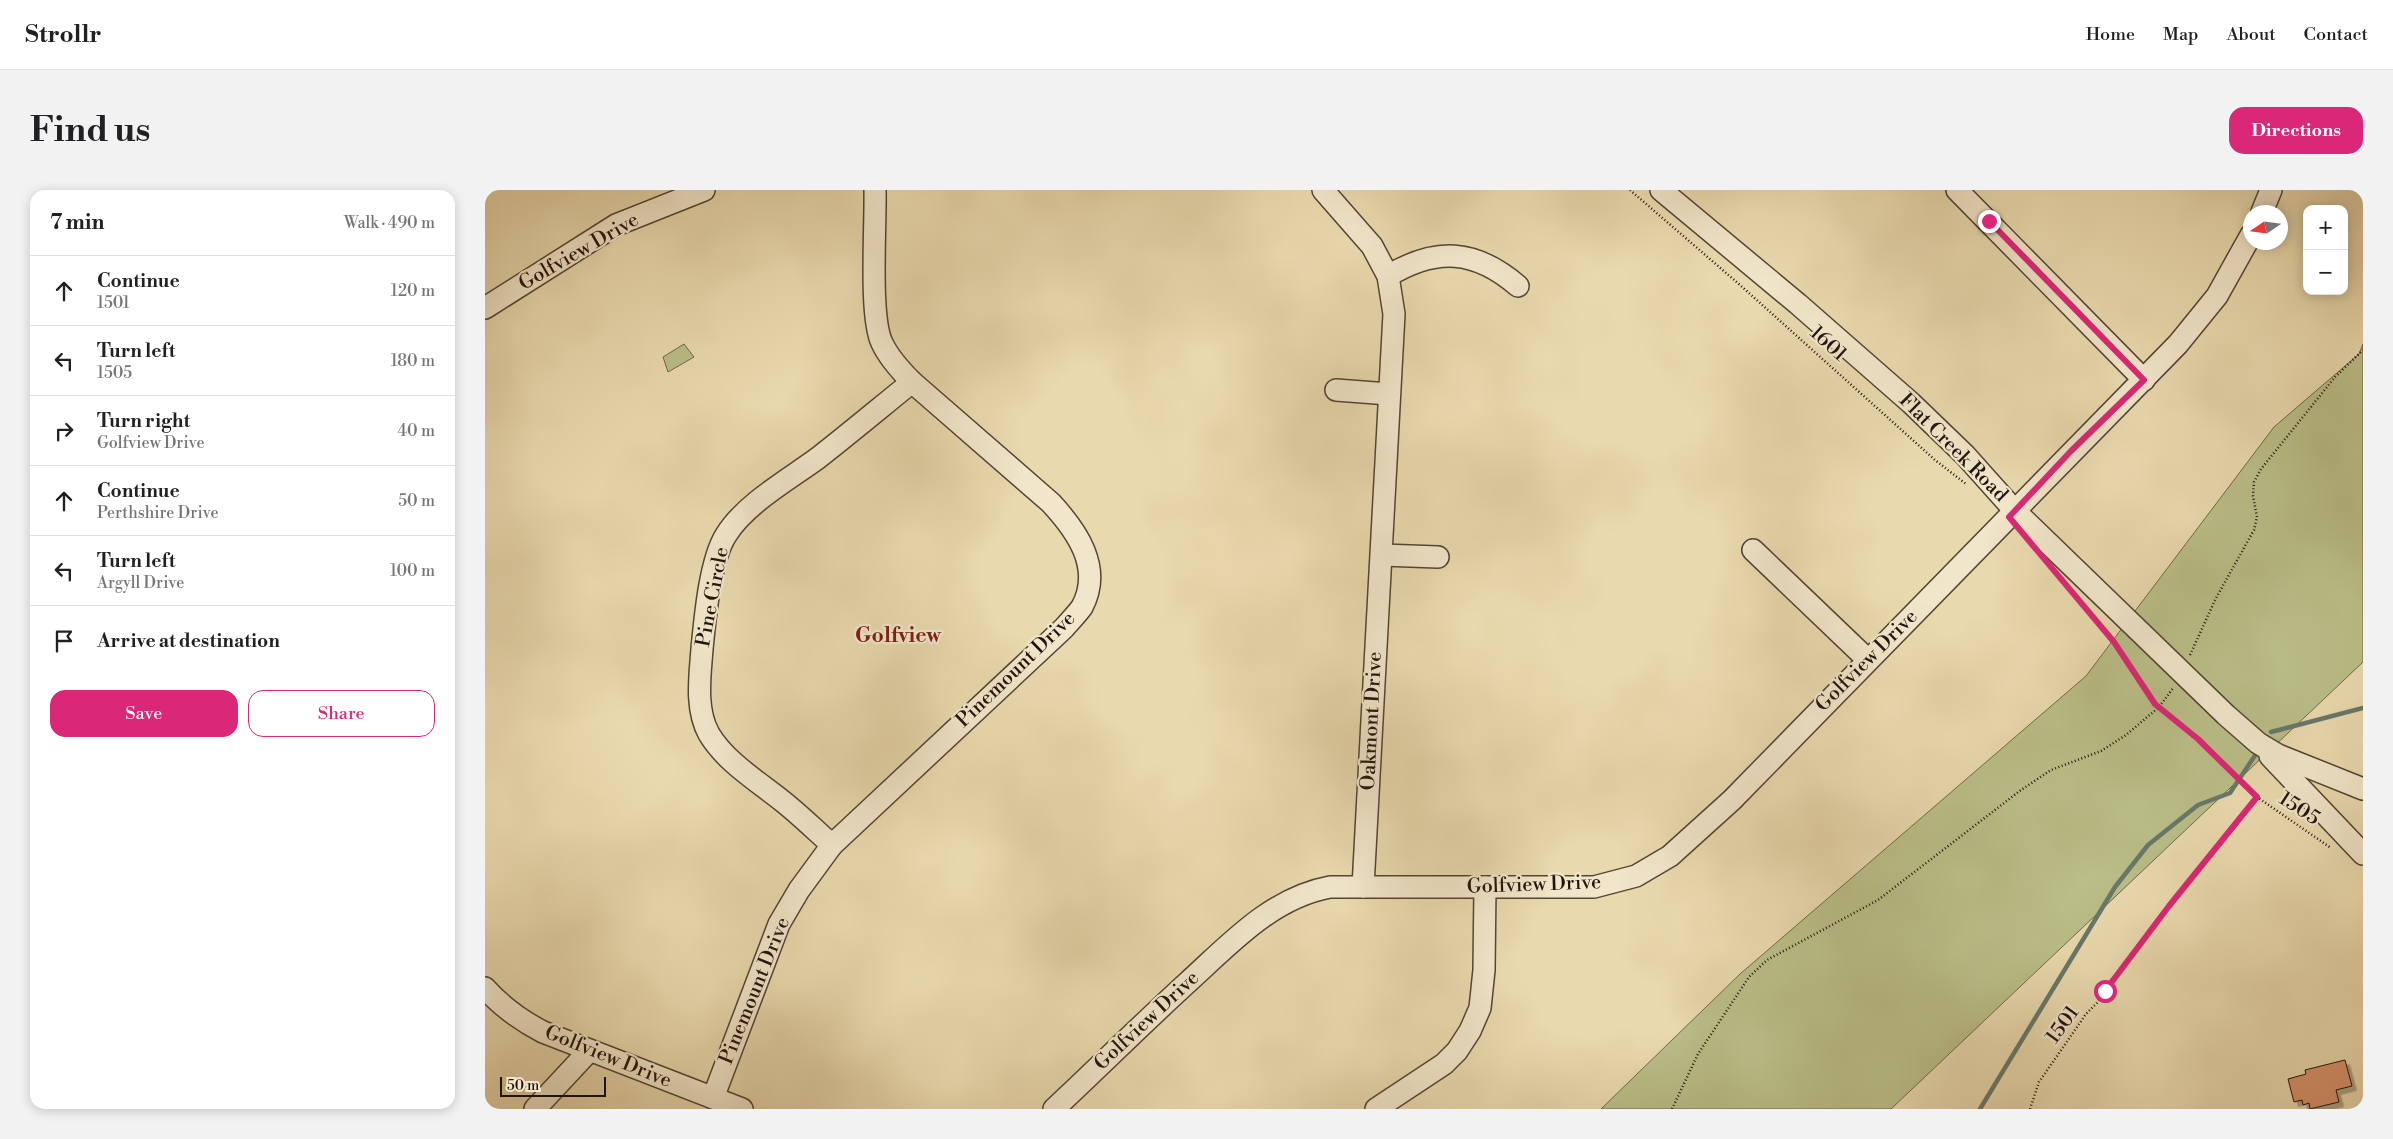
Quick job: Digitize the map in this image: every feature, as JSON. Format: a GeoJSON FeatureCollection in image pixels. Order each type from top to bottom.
{"type":"FeatureCollection","features":[{"type":"Feature","properties":{"kind":"street","name":"Golfview Drive"},"geometry":{"type":"LineString","coordinates":[[485,308],[616,226],[704,190]]}},
{"type":"Feature","properties":{"kind":"street","name":"Pinemount Drive"},"geometry":{"type":"LineString","coordinates":[[713,1098],[779,924],[799,890],[831,846],[1065,628],[1082,606],[1089,585],[1087,558],[1079,536],[1067,520],[1051,503],[912,382],[896,365],[881,342],[876,302],[875,190]]}},
{"type":"Feature","properties":{"kind":"street","name":"Oakmont Drive"},"geometry":{"type":"LineString","coordinates":[[1323,190],[1372,246],[1388,276],[1395,314],[1389,394],[1363,887]]}},
{"type":"Feature","properties":{"kind":"street","name":"Flat Creek Road"},"geometry":{"type":"LineString","coordinates":[[1661,190],[1798,304],[1911,403],[1965,455],[2015,511],[2181,672],[2258,743],[2278,754],[2363,790]]}},
{"type":"Feature","properties":{"kind":"street"},"geometry":{"type":"LineString","coordinates":[[1957,190],[2144,380]]}},
{"type":"Feature","properties":{"kind":"street"},"geometry":{"type":"LineString","coordinates":[[2265,205],[2271,190]]}},
{"type":"Feature","properties":{"kind":"street","name":"Golfview Drive"},"geometry":{"type":"LineString","coordinates":[[1066,1105],[1137,1030],[1267,913],[1297,896],[1317,889],[1363,887],[1594,887],[1636,876],[1670,856],[1732,800],[2015,511],[2071,451],[2144,380],[2207,311],[2230,277],[2244,250]]}},
{"type":"Feature","properties":{"kind":"street"},"geometry":{"type":"LineString","coordinates":[[1388,276],[1407,264],[1436,256],[1474,258],[1503,273],[1518,286]]}},
{"type":"Feature","properties":{"kind":"street","name":"Pine Circle"},"geometry":{"type":"LineString","coordinates":[[831,846],[782,801],[751,778],[710,735],[701,716],[700,677],[704,624],[718,552],[726,535],[738,519],[772,490],[819,457],[912,382]]}},
{"type":"Feature","properties":{"kind":"street"},"geometry":{"type":"LineString","coordinates":[[1337,390],[1389,394]]}},
{"type":"Feature","properties":{"kind":"street"},"geometry":{"type":"LineString","coordinates":[[1753,550],[1868,660]]}},
{"type":"Feature","properties":{"kind":"street"},"geometry":{"type":"LineString","coordinates":[[1382,554],[1437,556]]}},
{"type":"Feature","properties":{"kind":"street"},"geometry":{"type":"LineString","coordinates":[[2258,743],[2363,854]]}},
{"type":"Feature","properties":{"kind":"street"},"geometry":{"type":"LineString","coordinates":[[1376,1109],[1444,1064],[1457,1052],[1470,1031],[1480,1008],[1484,970],[1485,887]]}},
{"type":"Feature","properties":{"kind":"street","name":"Golfview Drive"},"geometry":{"type":"LineString","coordinates":[[485,988],[498,1003],[522,1020],[589,1050],[742,1109]]}},
{"type":"Feature","properties":{"kind":"street"},"geometry":{"type":"LineString","coordinates":[[535,1109],[589,1050]]}},
{"type":"Feature","properties":{"kind":"path","name":"1601"},"geometry":{"type":"LineString","coordinates":[[1630,190],[1747,291],[1935,460],[1972,489]]}},
{"type":"Feature","properties":{"kind":"path"},"geometry":{"type":"LineString","coordinates":[[1672,1109],[1697,1054],[1749,976],[1767,960],[1878,900],[2021,790],[2051,770],[2109,746],[2126,735],[2159,707],[2172,693],[2216,598],[2254,530],[2257,517],[2253,496],[2254,482],[2261,469],[2287,440],[2335,377],[2363,350]]}},
{"type":"Feature","properties":{"kind":"path","name":"1505"},"geometry":{"type":"LineString","coordinates":[[2075,594],[2114,642],[2159,707],[2198,739],[2257,797],[2332,848]]}},
{"type":"Feature","properties":{"kind":"path","name":"1501"},"geometry":{"type":"LineString","coordinates":[[2030,1109],[2039,1082],[2086,1014],[2097,1003],[2134,950],[2257,797]]}},
{"type":"Feature","properties":{"kind":"green space"},"geometry":{"type":"Polygon","coordinates":[[[684,344],[694,357],[668,372],[663,357],[684,344]]]}},
{"type":"Feature","properties":{"kind":"green space"},"geometry":{"type":"Polygon","coordinates":[[[2363,344],[2363,662],[1891,1109],[1601,1109],[1740,974],[2086,676],[2274,427],[2359,354],[2363,344]]]}},
{"type":"Feature","properties":{"kind":"building"},"geometry":{"type":"Polygon","coordinates":[[[2345,1060],[2352,1086],[2336,1090],[2339,1102],[2310,1109],[2309,1103],[2303,1105],[2302,1100],[2294,1102],[2288,1079],[2306,1074],[2305,1070],[2345,1060]]]}},
{"type":"Feature","properties":{"kind":"waterway"},"geometry":{"type":"LineString","coordinates":[[2271,732],[2363,708]]}},
{"type":"Feature","properties":{"kind":"waterway"},"geometry":{"type":"LineString","coordinates":[[1980,1109],[2115,887],[2148,845],[2198,805],[2230,793],[2256,754]]}},
{"type":"Feature","properties":{"kind":"district","name":"Golfview"},"geometry":{"type":"Point","coordinates":[898,636]}},
{"type":"Feature","properties":{"kind":"route"},"geometry":{"type":"LineString","coordinates":[[1989,221],[2144,380],[2071,451],[2009,517],[2114,642],[2155,704],[2198,739],[2257,797],[2169,906],[2112,979],[2105,991]]}}]}
